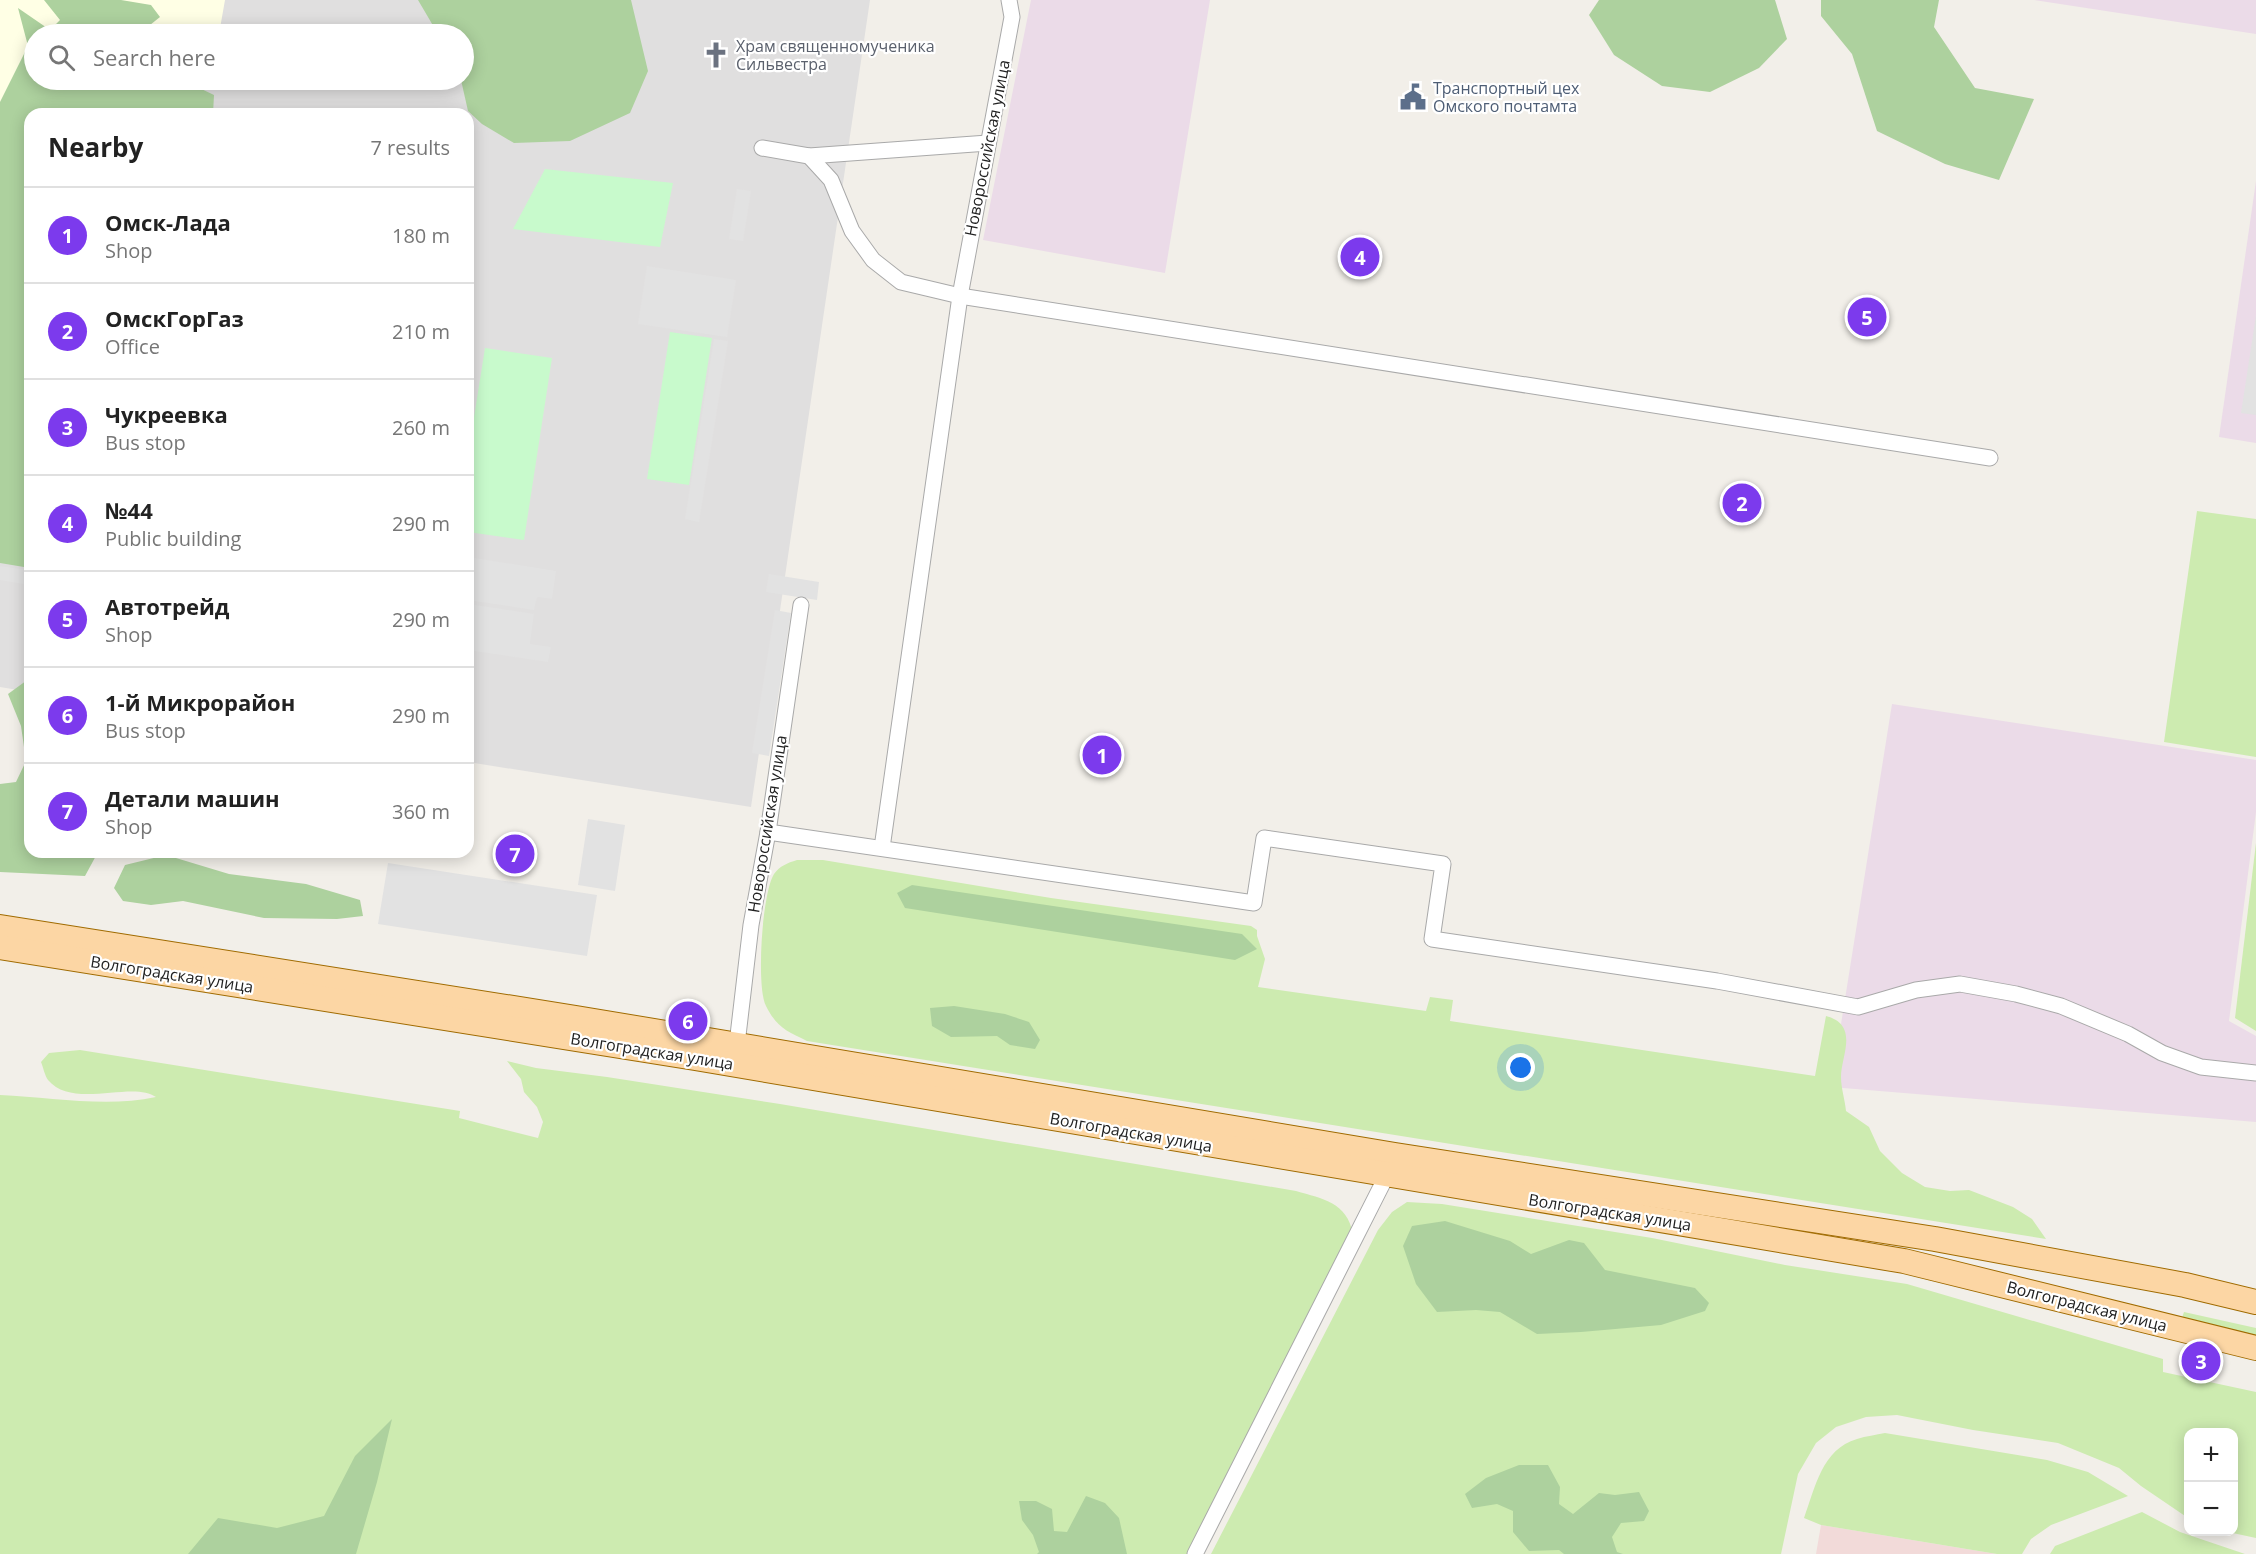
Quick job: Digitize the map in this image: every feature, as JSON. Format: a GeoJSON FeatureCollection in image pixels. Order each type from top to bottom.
{"type":"FeatureCollection","features":[{"type":"Feature","properties":{"kind":"main road","name":"Волгоградская улица"},"geometry":{"type":"LineString","coordinates":[[0,927],[737,1044],[1391,1165],[1904,1261],[2256,1348]]}},
{"type":"Feature","properties":{"kind":"main road","name":"Волгоградская улица"},"geometry":{"type":"LineString","coordinates":[[0,947],[1391,1165],[1935,1239],[2185,1285],[2256,1302]]}},
{"type":"Feature","properties":{"kind":"street","name":"Новороссийская улица"},"geometry":{"type":"LineString","coordinates":[[882,849],[960,296],[1012,17],[1009,0]]}},
{"type":"Feature","properties":{"kind":"street"},"geometry":{"type":"LineString","coordinates":[[762,148],[809,156],[988,143]]}},
{"type":"Feature","properties":{"kind":"street"},"geometry":{"type":"LineString","coordinates":[[809,156],[831,180],[852,231],[873,260],[901,282],[960,296],[1990,458]]}},
{"type":"Feature","properties":{"kind":"street","name":"Новороссийская улица"},"geometry":{"type":"LineString","coordinates":[[737,1044],[751,925],[768,832],[801,605]]}},
{"type":"Feature","properties":{"kind":"street"},"geometry":{"type":"LineString","coordinates":[[768,832],[1254,903],[1264,838],[1443,864],[1432,939],[1717,981],[1858,1007],[1916,990],[1960,984],[2016,994],[2061,1006],[2128,1034],[2162,1053],[2201,1067],[2256,1074]]}},
{"type":"Feature","properties":{"kind":"street"},"geometry":{"type":"LineString","coordinates":[[1195,1554],[1391,1165]]}},
{"type":"Feature","properties":{"kind":"shaded area"},"geometry":{"type":"Polygon","coordinates":[[[0,0],[870,0],[751,807],[474,763],[474,108],[24,108],[24,691],[0,687],[0,0]]]}},
{"type":"Feature","properties":{"kind":"shaded area"},"geometry":{"type":"Polygon","coordinates":[[[0,0],[225,0],[221,24],[24,24],[24,90],[30,90],[0,166],[0,0]]]}},
{"type":"Feature","properties":{"kind":"shaded area"},"geometry":{"type":"Polygon","coordinates":[[[1031,0],[1210,0],[1165,273],[983,240],[1031,0]]]}},
{"type":"Feature","properties":{"kind":"shaded area"},"geometry":{"type":"Polygon","coordinates":[[[2034,0],[2256,0],[2256,34],[2034,0]]]}},
{"type":"Feature","properties":{"kind":"shaded area"},"geometry":{"type":"Polygon","coordinates":[[[2256,181],[2256,443],[2219,437],[2256,181]]]}},
{"type":"Feature","properties":{"kind":"shaded area"},"geometry":{"type":"Polygon","coordinates":[[[737,189],[751,191],[743,241],[729,239],[737,189]]]}},
{"type":"Feature","properties":{"kind":"shaded area"},"geometry":{"type":"Polygon","coordinates":[[[647,266],[736,280],[727,337],[638,324],[647,266]]]}},
{"type":"Feature","properties":{"kind":"shaded area"},"geometry":{"type":"Polygon","coordinates":[[[2256,315],[2256,415],[2241,413],[2256,315]]]}},
{"type":"Feature","properties":{"kind":"shaded area"},"geometry":{"type":"Polygon","coordinates":[[[714,339],[728,341],[699,522],[685,519],[714,339]]]}},
{"type":"Feature","properties":{"kind":"shaded area"},"geometry":{"type":"Polygon","coordinates":[[[474,558],[556,571],[552,599],[537,597],[534,610],[474,601],[474,558]]]}},
{"type":"Feature","properties":{"kind":"shaded area"},"geometry":{"type":"Polygon","coordinates":[[[0,566],[24,569],[24,584],[0,580],[0,566]]]}},
{"type":"Feature","properties":{"kind":"shaded area"},"geometry":{"type":"Polygon","coordinates":[[[769,574],[819,582],[817,600],[766,592],[769,574]]]}},
{"type":"Feature","properties":{"kind":"shaded area"},"geometry":{"type":"Polygon","coordinates":[[[474,605],[534,614],[530,644],[551,647],[548,662],[474,651],[474,605]]]}},
{"type":"Feature","properties":{"kind":"shaded area"},"geometry":{"type":"Polygon","coordinates":[[[775,610],[791,613],[769,756],[752,753],[775,610]]]}},
{"type":"Feature","properties":{"kind":"shaded area"},"geometry":{"type":"Polygon","coordinates":[[[1892,704],[2256,760],[2256,812],[2229,1021],[2256,1036],[2256,1122],[1831,1087],[1892,704]]]}},
{"type":"Feature","properties":{"kind":"shaded area"},"geometry":{"type":"Polygon","coordinates":[[[588,819],[625,825],[615,891],[578,885],[588,819]]]}},
{"type":"Feature","properties":{"kind":"shaded area"},"geometry":{"type":"Polygon","coordinates":[[[388,863],[597,895],[587,956],[378,924],[388,863]]]}},
{"type":"Feature","properties":{"kind":"shaded area"},"geometry":{"type":"Polygon","coordinates":[[[1821,1525],[1997,1554],[1816,1554],[1821,1525]]]}},
{"type":"Feature","properties":{"kind":"green space"},"geometry":{"type":"Polygon","coordinates":[[[44,0],[121,0],[151,5],[160,17],[151,24],[56,24],[60,20],[44,0]]]}},
{"type":"Feature","properties":{"kind":"green space"},"geometry":{"type":"Polygon","coordinates":[[[418,0],[631,0],[648,71],[630,113],[570,141],[514,143],[482,124],[474,117],[474,108],[467,108],[463,90],[474,90],[474,24],[432,24],[418,0]]]}},
{"type":"Feature","properties":{"kind":"green space"},"geometry":{"type":"Polygon","coordinates":[[[1599,0],[1775,0],[1787,39],[1759,68],[1710,92],[1662,86],[1614,55],[1589,15],[1599,0]]]}},
{"type":"Feature","properties":{"kind":"green space"},"geometry":{"type":"Polygon","coordinates":[[[1821,0],[1939,0],[1934,27],[1975,88],[2034,99],[1999,180],[1945,164],[1877,131],[1852,54],[1821,16],[1821,0]]]}},
{"type":"Feature","properties":{"kind":"green space"},"geometry":{"type":"Polygon","coordinates":[[[18,8],[41,24],[24,24],[24,31],[18,8]]]}},
{"type":"Feature","properties":{"kind":"green space"},"geometry":{"type":"Polygon","coordinates":[[[24,54],[24,90],[204,90],[214,95],[213,108],[24,108],[24,567],[0,563],[0,102],[24,54]]]}},
{"type":"Feature","properties":{"kind":"green space"},"geometry":{"type":"Polygon","coordinates":[[[545,169],[673,183],[660,247],[513,229],[545,169]]]}},
{"type":"Feature","properties":{"kind":"green space"},"geometry":{"type":"Polygon","coordinates":[[[670,332],[712,338],[689,485],[647,479],[670,332]]]}},
{"type":"Feature","properties":{"kind":"green space"},"geometry":{"type":"Polygon","coordinates":[[[485,348],[552,358],[524,540],[474,533],[474,417],[485,348]]]}},
{"type":"Feature","properties":{"kind":"green space"},"geometry":{"type":"Polygon","coordinates":[[[2197,511],[2256,519],[2256,757],[2164,742],[2197,511]]]}},
{"type":"Feature","properties":{"kind":"green space"},"geometry":{"type":"Polygon","coordinates":[[[24,682],[24,747],[21,726],[8,694],[24,682]]]}},
{"type":"Feature","properties":{"kind":"green space"},"geometry":{"type":"Polygon","coordinates":[[[24,765],[24,858],[95,858],[85,876],[0,872],[0,784],[16,782],[24,765]]]}},
{"type":"Feature","properties":{"kind":"green space"},"geometry":{"type":"Polygon","coordinates":[[[2256,843],[2256,1031],[2235,1018],[2256,843]]]}},
{"type":"Feature","properties":{"kind":"green space"},"geometry":{"type":"Polygon","coordinates":[[[154,858],[176,858],[229,874],[306,884],[360,900],[363,916],[337,919],[264,918],[183,901],[151,905],[123,901],[114,888],[125,865],[154,858]]]}},
{"type":"Feature","properties":{"kind":"green space"},"geometry":{"type":"Polygon","coordinates":[[[797,860],[823,860],[1051,898],[1251,926],[1257,930],[1265,959],[1258,987],[1426,1011],[1430,997],[1453,1000],[1450,1021],[1815,1076],[1826,1016],[1843,1026],[1846,1034],[1841,1077],[1846,1111],[1869,1127],[1880,1151],[1902,1173],[1925,1187],[1950,1191],[1969,1190],[2013,1207],[2032,1219],[2046,1239],[807,1041],[788,1031],[774,1019],[766,1006],[761,980],[762,940],[770,884],[779,869],[797,860]]]}},
{"type":"Feature","properties":{"kind":"green space"},"geometry":{"type":"Polygon","coordinates":[[[912,885],[1242,934],[1257,949],[1235,960],[905,908],[897,893],[912,885]]]}},
{"type":"Feature","properties":{"kind":"green space"},"geometry":{"type":"Polygon","coordinates":[[[954,1006],[1005,1014],[1029,1022],[1040,1040],[1035,1049],[1010,1045],[997,1036],[951,1037],[932,1026],[930,1008],[954,1006]]]}},
{"type":"Feature","properties":{"kind":"green space"},"geometry":{"type":"Polygon","coordinates":[[[80,1050],[460,1111],[459,1118],[538,1138],[543,1122],[537,1107],[524,1092],[521,1079],[507,1061],[536,1068],[780,1104],[1296,1191],[1324,1200],[1339,1208],[1350,1223],[1353,1234],[1188,1554],[0,1554],[0,1095],[98,1102],[156,1097],[133,1091],[87,1094],[59,1089],[48,1080],[41,1062],[49,1053],[80,1050]]]}},
{"type":"Feature","properties":{"kind":"green space"},"geometry":{"type":"Polygon","coordinates":[[[1407,1202],[1442,1204],[1652,1238],[1785,1265],[1907,1284],[2163,1359],[2163,1372],[2256,1392],[2256,1538],[2238,1534],[2238,1428],[2184,1428],[2184,1515],[2119,1468],[2058,1443],[1897,1415],[1866,1417],[1836,1427],[1816,1443],[1798,1474],[1781,1554],[1211,1554],[1378,1230],[1392,1212],[1407,1202]]]}},
{"type":"Feature","properties":{"kind":"green space"},"geometry":{"type":"Polygon","coordinates":[[[1445,1221],[1510,1241],[1531,1254],[1569,1240],[1584,1243],[1605,1270],[1695,1288],[1709,1303],[1705,1311],[1661,1325],[1537,1334],[1500,1312],[1476,1310],[1437,1312],[1416,1284],[1403,1246],[1412,1226],[1445,1221]]]}},
{"type":"Feature","properties":{"kind":"green space"},"geometry":{"type":"Polygon","coordinates":[[[2184,1312],[2256,1328],[2256,1338],[2181,1321],[2184,1312]]]}},
{"type":"Feature","properties":{"kind":"green space"},"geometry":{"type":"Polygon","coordinates":[[[392,1419],[356,1554],[188,1554],[218,1518],[277,1528],[324,1516],[355,1456],[392,1419]]]}},
{"type":"Feature","properties":{"kind":"green space"},"geometry":{"type":"Polygon","coordinates":[[[1885,1433],[2047,1460],[2088,1472],[2128,1496],[2051,1525],[2031,1539],[2022,1554],[1997,1554],[1821,1525],[1804,1518],[1816,1482],[1835,1451],[1857,1439],[1885,1433]]]}},
{"type":"Feature","properties":{"kind":"green space"},"geometry":{"type":"Polygon","coordinates":[[[1519,1465],[1548,1465],[1560,1487],[1559,1504],[1573,1514],[1599,1493],[1615,1495],[1639,1492],[1649,1511],[1644,1521],[1621,1523],[1612,1537],[1617,1552],[1623,1554],[1564,1554],[1559,1550],[1529,1551],[1513,1532],[1513,1511],[1497,1504],[1472,1508],[1465,1494],[1486,1478],[1519,1465]]]}},
{"type":"Feature","properties":{"kind":"green space"},"geometry":{"type":"Polygon","coordinates":[[[1086,1496],[1105,1503],[1119,1518],[1127,1554],[1037,1554],[1039,1552],[1033,1535],[1022,1520],[1019,1501],[1036,1501],[1052,1509],[1054,1531],[1067,1532],[1086,1496]]]}},
{"type":"Feature","properties":{"kind":"green space"},"geometry":{"type":"Polygon","coordinates":[[[2142,1512],[2184,1533],[2184,1536],[2192,1536],[2245,1554],[2050,1554],[2055,1546],[2142,1512]]]}},
{"type":"Feature","properties":{"kind":"place","name":"Храм священномученика Сильвестра"},"geometry":{"type":"Point","coordinates":[716,55]}},
{"type":"Feature","properties":{"kind":"place","name":"Транспортный цех Омского почтамта"},"geometry":{"type":"Point","coordinates":[1413,97]}},
{"type":"Feature","properties":{"kind":"place","name":"№44"},"geometry":{"type":"Point","coordinates":[1360,257]}},
{"type":"Feature","properties":{"kind":"place","name":"Автотрейд"},"geometry":{"type":"Point","coordinates":[1867,317]}},
{"type":"Feature","properties":{"kind":"place","name":"ОмскГорГаз"},"geometry":{"type":"Point","coordinates":[1742,503]}},
{"type":"Feature","properties":{"kind":"place","name":"Омск-Лада"},"geometry":{"type":"Point","coordinates":[1102,755]}},
{"type":"Feature","properties":{"kind":"place","name":"Детали машин"},"geometry":{"type":"Point","coordinates":[515,854]}},
{"type":"Feature","properties":{"kind":"place","name":"1-й Микрорайон"},"geometry":{"type":"Point","coordinates":[688,1021]}},
{"type":"Feature","properties":{"kind":"place","name":"Чукреевка"},"geometry":{"type":"Point","coordinates":[2201,1361]}}]}
